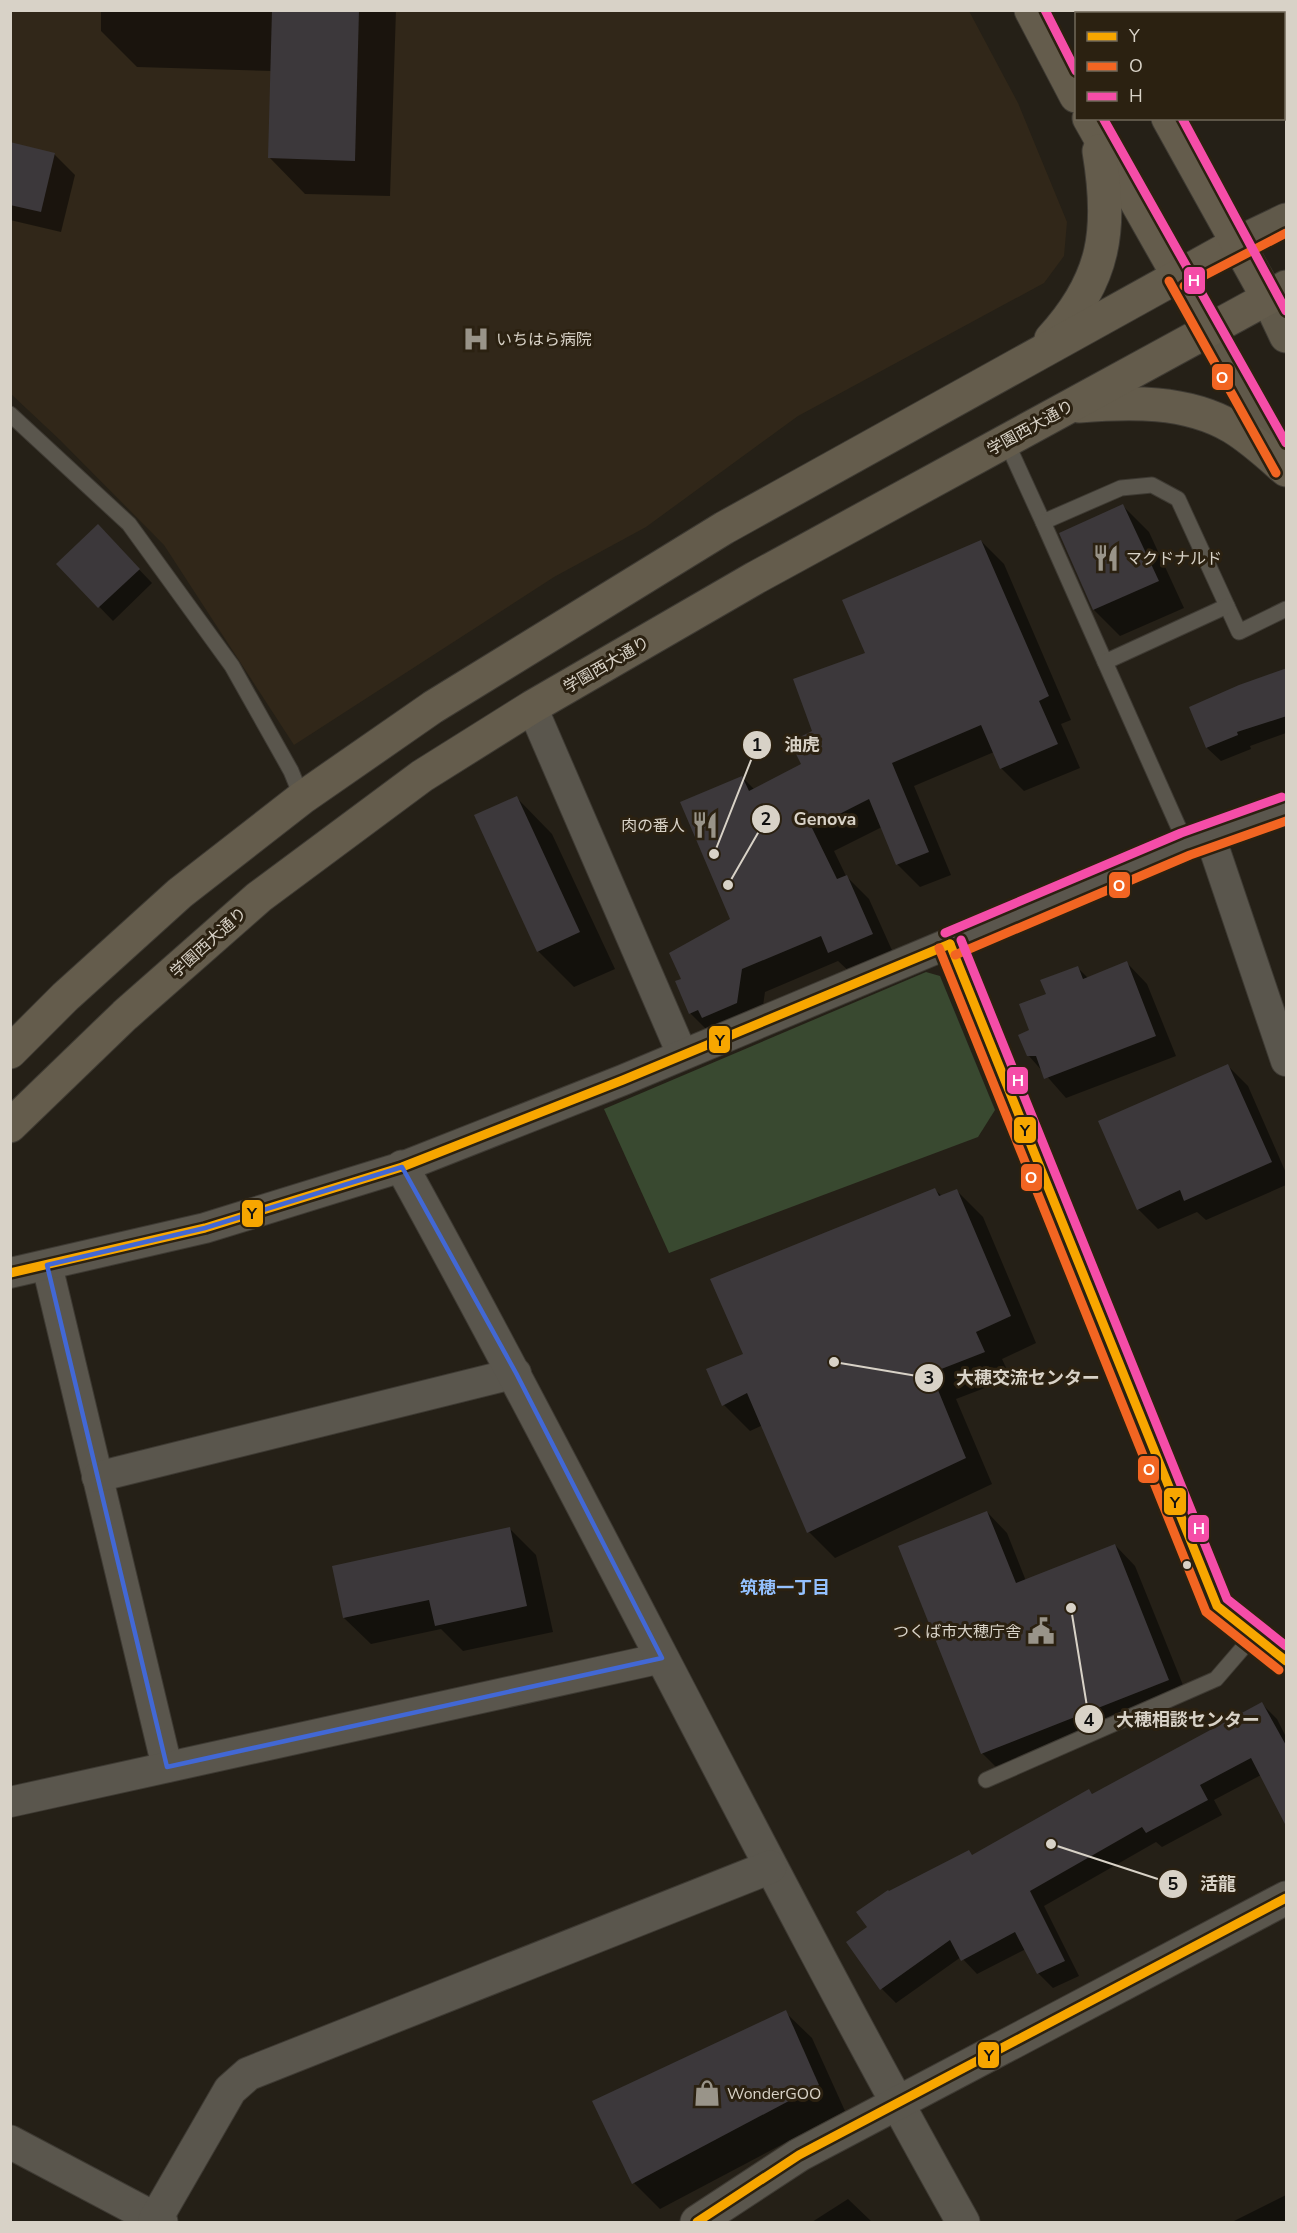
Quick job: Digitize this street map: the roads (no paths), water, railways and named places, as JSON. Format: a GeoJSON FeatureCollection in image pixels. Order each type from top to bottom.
{"type":"FeatureCollection","features":[{"type":"Feature","properties":{"kind":"highway"},"geometry":{"type":"LineString","coordinates":[[1031,10],[1075,92]]}},
{"type":"Feature","properties":{"kind":"highway"},"geometry":{"type":"LineString","coordinates":[[1169,120],[1238,243],[1277,293]]}},
{"type":"Feature","properties":{"kind":"highway"},"geometry":{"type":"LineString","coordinates":[[1093,126],[1209,330]]}},
{"type":"Feature","properties":{"kind":"highway"},"geometry":{"type":"LineString","coordinates":[[1040,351],[1071,317],[1101,258],[1106,193],[1093,126]]}},
{"type":"Feature","properties":{"kind":"highway"},"geometry":{"type":"LineString","coordinates":[[10,1052],[65,997],[180,893],[302,798],[443,700],[724,528],[1238,243]]}},
{"type":"Feature","properties":{"kind":"highway","name":"学園西大通り"},"geometry":{"type":"LineString","coordinates":[[10,1126],[125,1016],[259,897],[422,776],[532,707],[754,578],[1277,293]]}},
{"type":"Feature","properties":{"kind":"highway"},"geometry":{"type":"LineString","coordinates":[[1068,407],[1121,402],[1187,410],[1230,426],[1287,469]]}},
{"type":"Feature","properties":{"kind":"main road"},"geometry":{"type":"LineString","coordinates":[[1238,243],[1287,220]]}},
{"type":"Feature","properties":{"kind":"main road"},"geometry":{"type":"LineString","coordinates":[[1277,293],[1287,336]]}},
{"type":"Feature","properties":{"kind":"main road"},"geometry":{"type":"LineString","coordinates":[[1209,330],[1287,469]]}},
{"type":"Feature","properties":{"kind":"street"},"geometry":{"type":"LineString","coordinates":[[532,707],[682,1054]]}},
{"type":"Feature","properties":{"kind":"street"},"geometry":{"type":"LineString","coordinates":[[10,1273],[205,1228],[402,1167],[623,1080],[1198,840],[1287,808]]}},
{"type":"Feature","properties":{"kind":"street"},"geometry":{"type":"LineString","coordinates":[[1198,840],[1287,1061]]}},
{"type":"Feature","properties":{"kind":"street"},"geometry":{"type":"LineString","coordinates":[[402,1167],[516,1373],[770,1867],[963,2223]]}},
{"type":"Feature","properties":{"kind":"street"},"geometry":{"type":"LineString","coordinates":[[47,1265],[166,1767]]}},
{"type":"Feature","properties":{"kind":"street"},"geometry":{"type":"LineString","coordinates":[[98,1477],[516,1373]]}},
{"type":"Feature","properties":{"kind":"street"},"geometry":{"type":"LineString","coordinates":[[10,1802],[662,1658]]}},
{"type":"Feature","properties":{"kind":"street"},"geometry":{"type":"LineString","coordinates":[[10,2142],[158,2221],[230,2090],[248,2074],[770,1867]]}},
{"type":"Feature","properties":{"kind":"street"},"geometry":{"type":"LineString","coordinates":[[697,2223],[722,2203],[799,2155],[1287,1898]]}},
{"type":"Feature","properties":{"kind":"lane"},"geometry":{"type":"LineString","coordinates":[[10,414],[129,524],[232,666],[291,771],[302,798]]}},
{"type":"Feature","properties":{"kind":"lane"},"geometry":{"type":"LineString","coordinates":[[1006,441],[1105,662],[1198,840]]}},
{"type":"Feature","properties":{"kind":"lane"},"geometry":{"type":"LineString","coordinates":[[1043,522],[1121,488],[1152,485],[1178,499],[1239,632],[1287,609]]}},
{"type":"Feature","properties":{"kind":"lane"},"geometry":{"type":"LineString","coordinates":[[1105,662],[1227,606]]}},
{"type":"Feature","properties":{"kind":"lane"},"geometry":{"type":"LineString","coordinates":[[950,944],[1217,1606],[1287,1660]]}},
{"type":"Feature","properties":{"kind":"lane"},"geometry":{"type":"LineString","coordinates":[[986,1779],[1216,1678],[1254,1635]]}},
{"type":"Feature","properties":{"kind":"place","name":"いちはら病院"},"geometry":{"type":"Point","coordinates":[476,339]}},
{"type":"Feature","properties":{"kind":"place","name":"マクドナルド"},"geometry":{"type":"Point","coordinates":[1106,558]}},
{"type":"Feature","properties":{"kind":"place","name":"肉の番人"},"geometry":{"type":"Point","coordinates":[705,825]}},
{"type":"Feature","properties":{"kind":"place","name":"油虎"},"geometry":{"type":"Point","coordinates":[714,854]}},
{"type":"Feature","properties":{"kind":"place","name":"Genova"},"geometry":{"type":"Point","coordinates":[728,885]}},
{"type":"Feature","properties":{"kind":"place","name":"大穂交流センター"},"geometry":{"type":"Point","coordinates":[834,1362]}},
{"type":"Feature","properties":{"kind":"place","name":"大穂相談センター"},"geometry":{"type":"Point","coordinates":[1071,1608]}},
{"type":"Feature","properties":{"kind":"place","name":"つくば市大穂庁舎"},"geometry":{"type":"Point","coordinates":[1041,1631]}},
{"type":"Feature","properties":{"kind":"place","name":"活龍"},"geometry":{"type":"Point","coordinates":[1051,1844]}},
{"type":"Feature","properties":{"kind":"place","name":"WonderGOO"},"geometry":{"type":"Point","coordinates":[707,2093]}},
{"type":"Feature","properties":{"kind":"district","name":"筑穂一丁目"},"geometry":{"type":"Point","coordinates":[785,1588]}}]}
